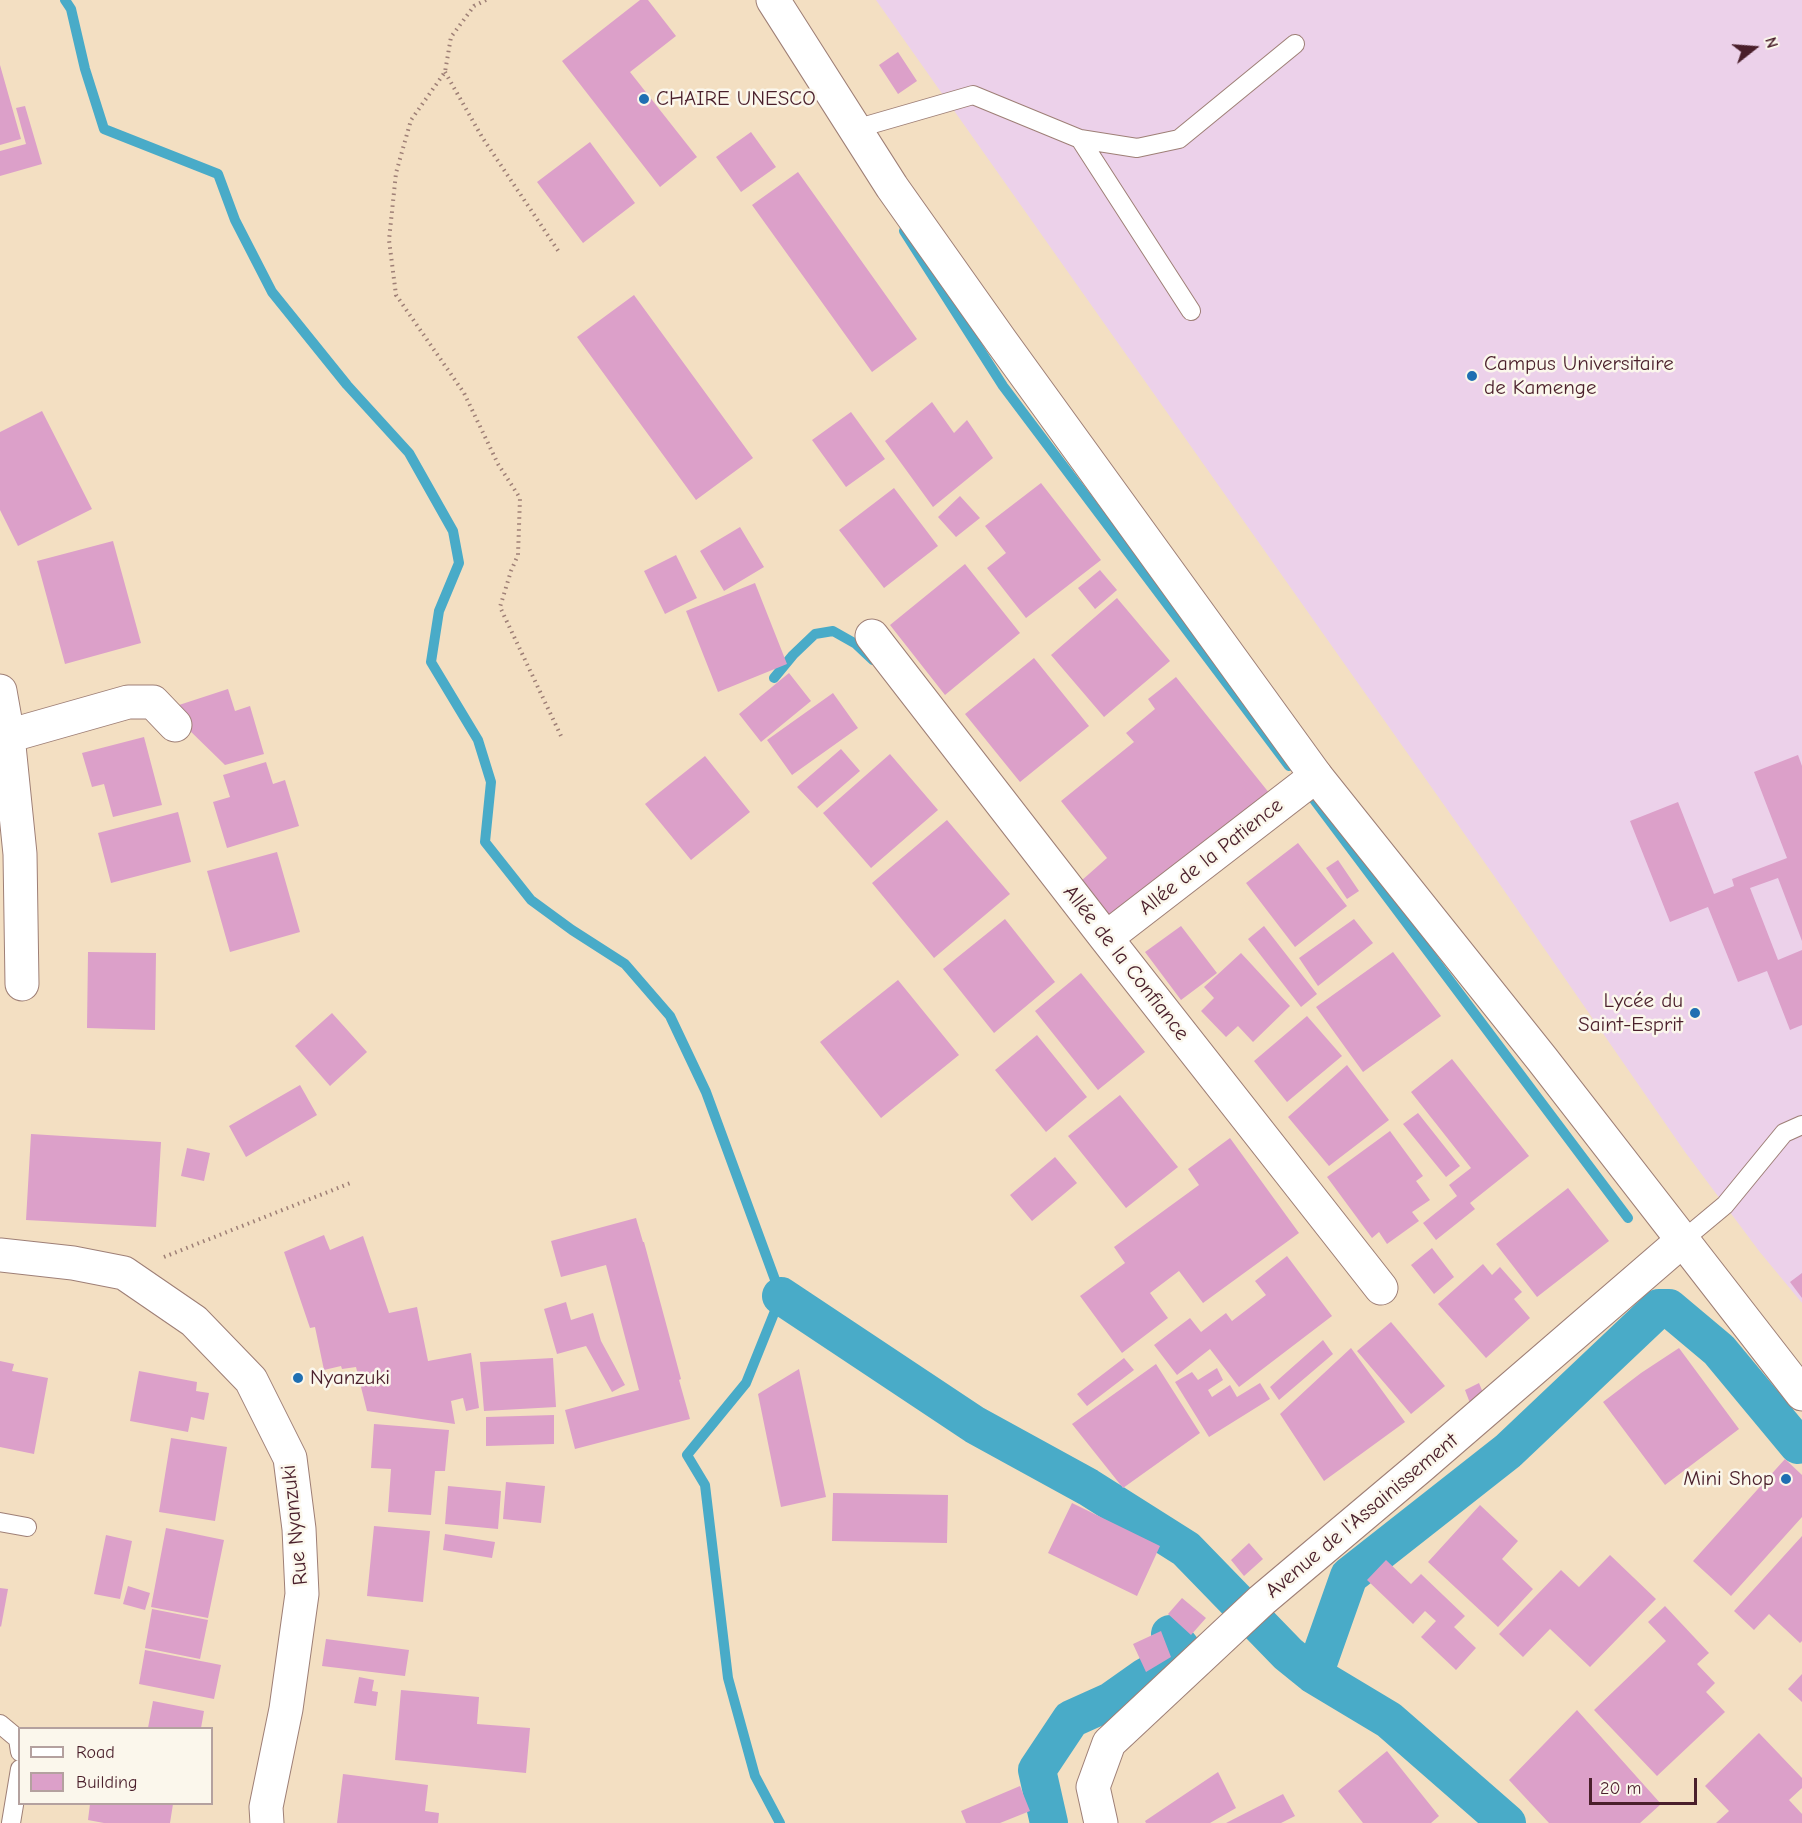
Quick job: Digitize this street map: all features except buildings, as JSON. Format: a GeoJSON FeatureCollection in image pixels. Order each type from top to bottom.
{"type":"FeatureCollection","features":[{"type":"Feature","properties":{"kind":"street"},"geometry":{"type":"LineString","coordinates":[[773,0],[892,187],[1316,776],[1802,1394]]}},
{"type":"Feature","properties":{"kind":"street","name":"Allée de la Confiance"},"geometry":{"type":"LineString","coordinates":[[872,636],[1381,1288]]}},
{"type":"Feature","properties":{"kind":"street"},"geometry":{"type":"LineString","coordinates":[[0,691],[8,736],[20,854],[22,984]]}},
{"type":"Feature","properties":{"kind":"street"},"geometry":{"type":"LineString","coordinates":[[8,736],[128,702],[153,702],[175,725]]}},
{"type":"Feature","properties":{"kind":"street","name":"Allée de la Patience"},"geometry":{"type":"LineString","coordinates":[[1106,938],[1316,776]]}},
{"type":"Feature","properties":{"kind":"street","name":"Avenue de l'Assainissement"},"geometry":{"type":"LineString","coordinates":[[1101,1823],[1093,1787],[1109,1743],[1262,1600],[1683,1240]]}},
{"type":"Feature","properties":{"kind":"street","name":"Rue Nyanzuki"},"geometry":{"type":"LineString","coordinates":[[0,1255],[73,1263],[124,1273],[194,1321],[251,1380],[290,1458],[299,1529],[302,1594],[286,1709],[266,1807],[267,1823]]}},
{"type":"Feature","properties":{"kind":"lane"},"geometry":{"type":"LineString","coordinates":[[855,129],[973,95],[1080,139],[1137,148],[1179,139],[1295,44]]}},
{"type":"Feature","properties":{"kind":"lane"},"geometry":{"type":"LineString","coordinates":[[1080,139],[1191,311]]}},
{"type":"Feature","properties":{"kind":"lane"},"geometry":{"type":"LineString","coordinates":[[1683,1240],[1725,1205],[1784,1133],[1802,1125]]}},
{"type":"Feature","properties":{"kind":"lane"},"geometry":{"type":"LineString","coordinates":[[0,1522],[27,1527]]}},
{"type":"Feature","properties":{"kind":"lane"},"geometry":{"type":"LineString","coordinates":[[0,1724],[18,1739]]}},
{"type":"Feature","properties":{"kind":"lane"},"geometry":{"type":"LineString","coordinates":[[11,1823],[18,1781]]}},
{"type":"Feature","properties":{"kind":"path"},"geometry":{"type":"LineString","coordinates":[[486,0],[474,6],[451,37],[445,72],[411,120],[396,173],[389,240],[396,295],[464,393],[498,464],[520,498],[518,555],[500,607],[561,736]]}},
{"type":"Feature","properties":{"kind":"path"},"geometry":{"type":"LineString","coordinates":[[445,72],[482,137],[559,252]]}},
{"type":"Feature","properties":{"kind":"path"},"geometry":{"type":"LineString","coordinates":[[124,1273],[353,1182]]}},
{"type":"Feature","properties":{"kind":"shaded area","name":"Campus Universitaire de Kamenge"},"geometry":{"type":"Polygon","coordinates":[[[876,0],[1802,0],[1802,1303],[1759,1251],[1685,1152],[1492,873],[876,0]]]}},
{"type":"Feature","properties":{"kind":"waterway"},"geometry":{"type":"LineString","coordinates":[[65,0],[71,9],[85,69],[104,129],[218,174],[235,220],[272,292],[347,385],[409,453],[453,531],[459,563],[439,611],[431,662],[478,740],[491,782],[485,842],[531,900],[625,964],[670,1016],[706,1092],[781,1296],[746,1383],[687,1455],[705,1485],[728,1678],[755,1776],[780,1823]]}},
{"type":"Feature","properties":{"kind":"waterway"},"geometry":{"type":"LineString","coordinates":[[904,231],[1003,386],[1289,766]]}},
{"type":"Feature","properties":{"kind":"waterway"},"geometry":{"type":"LineString","coordinates":[[774,678],[815,634],[833,631],[856,644],[873,660]]}},
{"type":"Feature","properties":{"kind":"waterway"},"geometry":{"type":"LineString","coordinates":[[1309,793],[1628,1218]]}},
{"type":"Feature","properties":{"kind":"waterway"},"geometry":{"type":"LineString","coordinates":[[781,1296],[975,1425],[1088,1487],[1186,1549],[1288,1654],[1314,1675],[1389,1720],[1507,1823]]}},
{"type":"Feature","properties":{"kind":"waterway"},"geometry":{"type":"LineString","coordinates":[[1314,1675],[1349,1576],[1508,1451],[1659,1308],[1669,1308],[1719,1350],[1798,1445]]}},
{"type":"Feature","properties":{"kind":"waterway"},"geometry":{"type":"LineString","coordinates":[[1798,1445],[1802,1450]]}},
{"type":"Feature","properties":{"kind":"waterway"},"geometry":{"type":"LineString","coordinates":[[1049,1823],[1037,1770],[1071,1719],[1111,1701],[1145,1677],[1186,1654],[1170,1634]]}},
{"type":"Feature","properties":{"kind":"place","name":"CHAIRE UNESCO"},"geometry":{"type":"Point","coordinates":[644,99]}},
{"type":"Feature","properties":{"kind":"place","name":"Campus Universitaire de Kamenge"},"geometry":{"type":"Point","coordinates":[1472,376]}},
{"type":"Feature","properties":{"kind":"place","name":"Lycée du Saint-Esprit"},"geometry":{"type":"Point","coordinates":[1695,1013]}},
{"type":"Feature","properties":{"kind":"place","name":"Nyanzuki"},"geometry":{"type":"Point","coordinates":[298,1378]}},
{"type":"Feature","properties":{"kind":"place","name":"Mini Shop"},"geometry":{"type":"Point","coordinates":[1786,1479]}}]}
